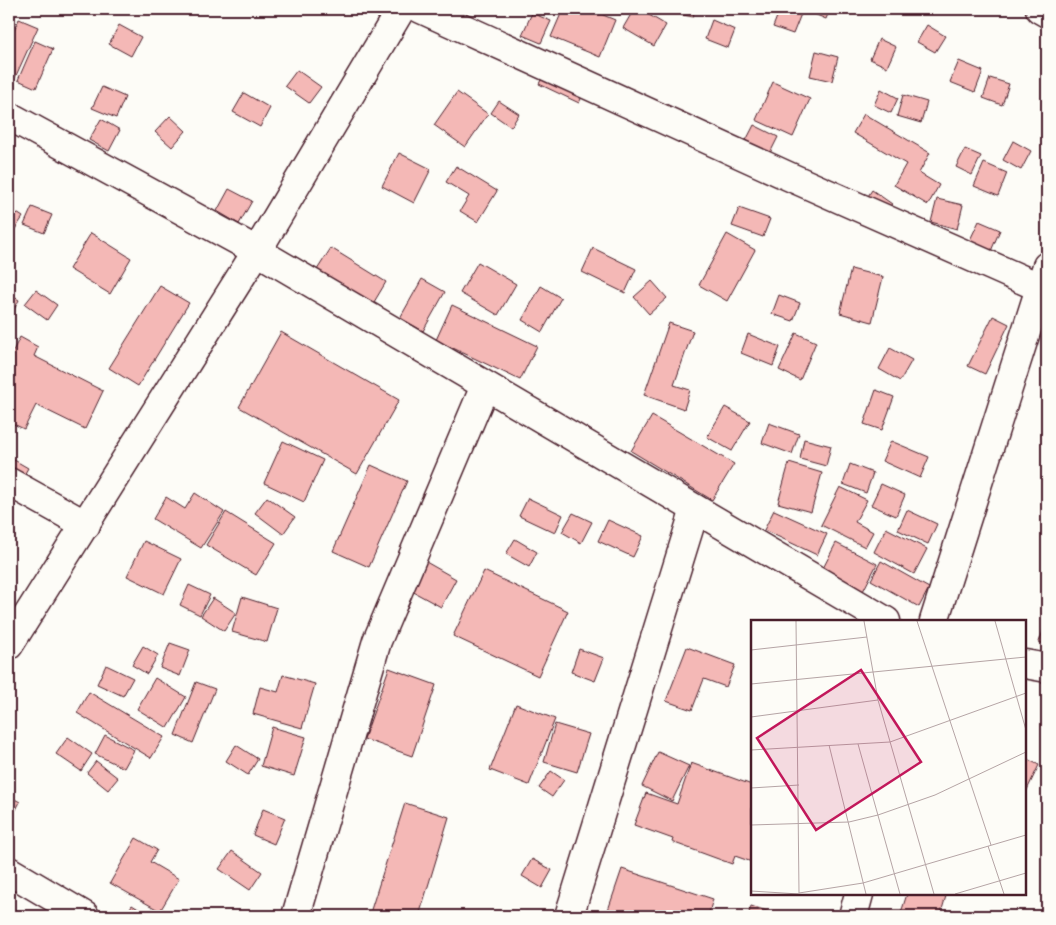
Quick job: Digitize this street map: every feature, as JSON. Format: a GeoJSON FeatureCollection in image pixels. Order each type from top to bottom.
{"type":"FeatureCollection","features":[{"type":"Feature","properties":{"kind":"street"},"geometry":{"type":"LineString","coordinates":[[9,645],[257,251],[402,9]]}},
{"type":"Feature","properties":{"kind":"street"},"geometry":{"type":"LineString","coordinates":[[421,9],[779,172],[1043,277],[934,620]]}},
{"type":"Feature","properties":{"kind":"street"},"geometry":{"type":"LineString","coordinates":[[1040,9],[1047,13]]}},
{"type":"Feature","properties":{"kind":"street"},"geometry":{"type":"LineString","coordinates":[[9,116],[257,251],[884,620]]}},
{"type":"Feature","properties":{"kind":"street"},"geometry":{"type":"LineString","coordinates":[[296,916],[377,641],[485,386]]}},
{"type":"Feature","properties":{"kind":"street"},"geometry":{"type":"LineString","coordinates":[[9,482],[86,525]]}},
{"type":"Feature","properties":{"kind":"street"},"geometry":{"type":"LineString","coordinates":[[570,916],[695,509]]}},
{"type":"Feature","properties":{"kind":"street"},"geometry":{"type":"LineString","coordinates":[[1026,664],[1047,668]]}},
{"type":"Feature","properties":{"kind":"street"},"geometry":{"type":"LineString","coordinates":[[9,871],[86,916]]}},
{"type":"Feature","properties":{"kind":"street"},"geometry":{"type":"LineString","coordinates":[[853,916],[859,895]]}},
{"type":"Feature","properties":{"kind":"building"},"geometry":{"type":"Polygon","coordinates":[[[167,9],[177,9],[172,14],[167,9]]]}},
{"type":"Feature","properties":{"kind":"building"},"geometry":{"type":"Polygon","coordinates":[[[563,9],[589,9],[615,20],[600,57],[551,37],[563,9]]]}},
{"type":"Feature","properties":{"kind":"building"},"geometry":{"type":"Polygon","coordinates":[[[634,9],[639,9],[666,25],[654,46],[623,28],[634,9]]]}},
{"type":"Feature","properties":{"kind":"building"},"geometry":{"type":"Polygon","coordinates":[[[668,9],[695,9],[693,17],[668,12],[668,9]]]}},
{"type":"Feature","properties":{"kind":"building"},"geometry":{"type":"Polygon","coordinates":[[[780,9],[803,9],[793,34],[773,27],[780,9]]]}},
{"type":"Feature","properties":{"kind":"building"},"geometry":{"type":"Polygon","coordinates":[[[808,9],[830,9],[826,19],[807,11],[808,9]]]}},
{"type":"Feature","properties":{"kind":"building"},"geometry":{"type":"Polygon","coordinates":[[[532,13],[551,21],[541,43],[522,35],[532,13]]]}},
{"type":"Feature","properties":{"kind":"building"},"geometry":{"type":"Polygon","coordinates":[[[19,19],[38,27],[14,80],[9,77],[9,42],[19,19]]]}},
{"type":"Feature","properties":{"kind":"building"},"geometry":{"type":"Polygon","coordinates":[[[712,20],[735,30],[728,48],[705,39],[712,20]]]}},
{"type":"Feature","properties":{"kind":"building"},"geometry":{"type":"Polygon","coordinates":[[[119,25],[141,37],[131,56],[109,44],[119,25]]]}},
{"type":"Feature","properties":{"kind":"building"},"geometry":{"type":"Polygon","coordinates":[[[927,25],[945,36],[935,52],[917,42],[927,25]]]}},
{"type":"Feature","properties":{"kind":"building"},"geometry":{"type":"Polygon","coordinates":[[[879,39],[896,47],[887,67],[870,59],[879,39]]]}},
{"type":"Feature","properties":{"kind":"building"},"geometry":{"type":"Polygon","coordinates":[[[35,41],[53,49],[36,88],[18,80],[35,41]]]}},
{"type":"Feature","properties":{"kind":"building"},"geometry":{"type":"Polygon","coordinates":[[[816,51],[838,57],[832,81],[810,76],[816,51]]]}},
{"type":"Feature","properties":{"kind":"building"},"geometry":{"type":"Polygon","coordinates":[[[959,61],[983,71],[975,92],[950,82],[959,61]]]}},
{"type":"Feature","properties":{"kind":"building"},"geometry":{"type":"Polygon","coordinates":[[[548,65],[588,84],[579,103],[539,84],[548,65]]]}},
{"type":"Feature","properties":{"kind":"building"},"geometry":{"type":"Polygon","coordinates":[[[297,70],[321,87],[309,103],[285,86],[297,70]]]}},
{"type":"Feature","properties":{"kind":"building"},"geometry":{"type":"Polygon","coordinates":[[[990,78],[1009,84],[1002,105],[983,98],[990,78]]]}},
{"type":"Feature","properties":{"kind":"building"},"geometry":{"type":"Polygon","coordinates":[[[773,82],[810,99],[793,137],[756,120],[773,82]]]}},
{"type":"Feature","properties":{"kind":"building"},"geometry":{"type":"Polygon","coordinates":[[[102,87],[125,97],[116,118],[92,108],[102,87]]]}},
{"type":"Feature","properties":{"kind":"building"},"geometry":{"type":"Polygon","coordinates":[[[881,89],[898,98],[891,113],[874,105],[881,89]]]}},
{"type":"Feature","properties":{"kind":"building"},"geometry":{"type":"Polygon","coordinates":[[[457,92],[488,114],[465,147],[434,125],[457,92]]]}},
{"type":"Feature","properties":{"kind":"building"},"geometry":{"type":"Polygon","coordinates":[[[244,93],[270,108],[260,127],[233,112],[244,93]]]}},
{"type":"Feature","properties":{"kind":"building"},"geometry":{"type":"Polygon","coordinates":[[[903,95],[927,102],[921,123],[897,116],[903,95]]]}},
{"type":"Feature","properties":{"kind":"building"},"geometry":{"type":"Polygon","coordinates":[[[499,101],[519,114],[511,127],[491,113],[499,101]]]}},
{"type":"Feature","properties":{"kind":"building"},"geometry":{"type":"Polygon","coordinates":[[[864,114],[930,153],[919,173],[939,185],[928,205],[894,185],[906,164],[853,133],[864,114]]]}},
{"type":"Feature","properties":{"kind":"building"},"geometry":{"type":"Polygon","coordinates":[[[170,116],[186,131],[172,147],[155,132],[170,116]]]}},
{"type":"Feature","properties":{"kind":"building"},"geometry":{"type":"Polygon","coordinates":[[[101,119],[120,130],[109,151],[89,140],[101,119]]]}},
{"type":"Feature","properties":{"kind":"building"},"geometry":{"type":"Polygon","coordinates":[[[754,125],[778,137],[761,171],[737,158],[754,125]]]}},
{"type":"Feature","properties":{"kind":"building"},"geometry":{"type":"Polygon","coordinates":[[[1013,141],[1031,151],[1021,170],[1003,160],[1013,141]]]}},
{"type":"Feature","properties":{"kind":"building"},"geometry":{"type":"Polygon","coordinates":[[[965,149],[981,156],[972,175],[956,167],[965,149]]]}},
{"type":"Feature","properties":{"kind":"building"},"geometry":{"type":"Polygon","coordinates":[[[399,153],[431,169],[414,203],[382,186],[399,153]]]}},
{"type":"Feature","properties":{"kind":"building"},"geometry":{"type":"Polygon","coordinates":[[[984,163],[1007,173],[998,196],[974,186],[984,163]]]}},
{"type":"Feature","properties":{"kind":"building"},"geometry":{"type":"Polygon","coordinates":[[[456,166],[497,191],[478,222],[460,211],[469,196],[446,182],[456,166]]]}},
{"type":"Feature","properties":{"kind":"building"},"geometry":{"type":"Polygon","coordinates":[[[229,189],[252,201],[239,224],[217,211],[229,189]]]}},
{"type":"Feature","properties":{"kind":"building"},"geometry":{"type":"Polygon","coordinates":[[[872,190],[892,204],[875,230],[855,216],[872,190]]]}},
{"type":"Feature","properties":{"kind":"building"},"geometry":{"type":"Polygon","coordinates":[[[937,199],[963,205],[957,229],[931,222],[937,199]]]}},
{"type":"Feature","properties":{"kind":"building"},"geometry":{"type":"Polygon","coordinates":[[[32,207],[52,215],[44,233],[24,225],[32,207]]]}},
{"type":"Feature","properties":{"kind":"building"},"geometry":{"type":"Polygon","coordinates":[[[9,208],[23,217],[9,238],[9,208]]]}},
{"type":"Feature","properties":{"kind":"building"},"geometry":{"type":"Polygon","coordinates":[[[739,208],[770,219],[763,237],[732,226],[739,208]]]}},
{"type":"Feature","properties":{"kind":"building"},"geometry":{"type":"Polygon","coordinates":[[[979,221],[1000,230],[991,251],[969,242],[979,221]]]}},
{"type":"Feature","properties":{"kind":"building"},"geometry":{"type":"Polygon","coordinates":[[[91,233],[131,258],[110,294],[69,269],[91,233]]]}},
{"type":"Feature","properties":{"kind":"building"},"geometry":{"type":"Polygon","coordinates":[[[727,234],[755,250],[727,301],[699,285],[727,234]]]}},
{"type":"Feature","properties":{"kind":"building"},"geometry":{"type":"Polygon","coordinates":[[[331,248],[386,282],[371,307],[315,273],[331,248]]]}},
{"type":"Feature","properties":{"kind":"building"},"geometry":{"type":"Polygon","coordinates":[[[593,248],[636,269],[625,293],[582,272],[593,248]]]}},
{"type":"Feature","properties":{"kind":"building"},"geometry":{"type":"Polygon","coordinates":[[[478,262],[516,284],[498,315],[460,293],[478,262]]]}},
{"type":"Feature","properties":{"kind":"building"},"geometry":{"type":"Polygon","coordinates":[[[851,269],[883,277],[872,322],[840,313],[851,269]]]}},
{"type":"Feature","properties":{"kind":"building"},"geometry":{"type":"Polygon","coordinates":[[[422,279],[445,292],[423,331],[400,318],[422,279]]]}},
{"type":"Feature","properties":{"kind":"building"},"geometry":{"type":"Polygon","coordinates":[[[652,281],[667,298],[649,314],[634,297],[652,281]]]}},
{"type":"Feature","properties":{"kind":"building"},"geometry":{"type":"Polygon","coordinates":[[[160,286],[189,303],[138,386],[109,368],[160,286]]]}},
{"type":"Feature","properties":{"kind":"building"},"geometry":{"type":"Polygon","coordinates":[[[541,286],[561,298],[542,332],[522,320],[541,286]]]}},
{"type":"Feature","properties":{"kind":"building"},"geometry":{"type":"Polygon","coordinates":[[[36,290],[57,305],[47,320],[25,304],[36,290]]]}},
{"type":"Feature","properties":{"kind":"building"},"geometry":{"type":"Polygon","coordinates":[[[9,294],[19,300],[9,319],[9,294]]]}},
{"type":"Feature","properties":{"kind":"building"},"geometry":{"type":"Polygon","coordinates":[[[779,295],[800,303],[793,321],[772,314],[779,295]]]}},
{"type":"Feature","properties":{"kind":"building"},"geometry":{"type":"Polygon","coordinates":[[[452,305],[537,346],[520,380],[436,340],[452,305]]]}},
{"type":"Feature","properties":{"kind":"building"},"geometry":{"type":"Polygon","coordinates":[[[993,316],[1009,324],[985,374],[968,366],[993,316]]]}},
{"type":"Feature","properties":{"kind":"building"},"geometry":{"type":"Polygon","coordinates":[[[669,323],[693,331],[674,385],[690,390],[684,409],[644,395],[669,323]]]}},
{"type":"Feature","properties":{"kind":"building"},"geometry":{"type":"Polygon","coordinates":[[[281,332],[399,400],[357,474],[239,407],[281,332]]]}},
{"type":"Feature","properties":{"kind":"building"},"geometry":{"type":"Polygon","coordinates":[[[796,333],[816,342],[800,380],[779,370],[796,333]]]}},
{"type":"Feature","properties":{"kind":"building"},"geometry":{"type":"Polygon","coordinates":[[[748,334],[780,347],[773,366],[741,353],[748,334]]]}},
{"type":"Feature","properties":{"kind":"building"},"geometry":{"type":"Polygon","coordinates":[[[20,337],[38,347],[34,356],[103,391],[85,429],[36,405],[24,429],[9,422],[9,359],[20,337]]]}},
{"type":"Feature","properties":{"kind":"building"},"geometry":{"type":"Polygon","coordinates":[[[890,348],[912,360],[900,381],[879,369],[890,348]]]}},
{"type":"Feature","properties":{"kind":"building"},"geometry":{"type":"Polygon","coordinates":[[[876,390],[894,397],[882,430],[864,424],[876,390]]]}},
{"type":"Feature","properties":{"kind":"building"},"geometry":{"type":"Polygon","coordinates":[[[725,407],[750,421],[732,451],[707,437],[725,407]]]}},
{"type":"Feature","properties":{"kind":"building"},"geometry":{"type":"Polygon","coordinates":[[[652,416],[734,464],[712,500],[631,451],[652,416]]]}},
{"type":"Feature","properties":{"kind":"building"},"geometry":{"type":"Polygon","coordinates":[[[769,423],[799,434],[792,454],[762,443],[769,423]]]}},
{"type":"Feature","properties":{"kind":"building"},"geometry":{"type":"Polygon","coordinates":[[[804,439],[831,446],[826,466],[800,459],[804,439]]]}},
{"type":"Feature","properties":{"kind":"building"},"geometry":{"type":"Polygon","coordinates":[[[283,441],[323,460],[304,502],[264,483],[283,441]]]}},
{"type":"Feature","properties":{"kind":"building"},"geometry":{"type":"Polygon","coordinates":[[[891,441],[929,457],[920,478],[882,461],[891,441]]]}},
{"type":"Feature","properties":{"kind":"building"},"geometry":{"type":"Polygon","coordinates":[[[9,457],[28,468],[16,489],[9,485],[9,457]]]}},
{"type":"Feature","properties":{"kind":"building"},"geometry":{"type":"Polygon","coordinates":[[[789,463],[822,473],[811,512],[778,503],[789,463]]]}},
{"type":"Feature","properties":{"kind":"building"},"geometry":{"type":"Polygon","coordinates":[[[850,464],[873,473],[866,493],[843,484],[850,464]]]}},
{"type":"Feature","properties":{"kind":"building"},"geometry":{"type":"Polygon","coordinates":[[[371,465],[407,481],[369,567],[333,551],[371,465]]]}},
{"type":"Feature","properties":{"kind":"building"},"geometry":{"type":"Polygon","coordinates":[[[881,484],[905,495],[896,516],[871,505],[881,484]]]}},
{"type":"Feature","properties":{"kind":"building"},"geometry":{"type":"Polygon","coordinates":[[[840,487],[867,500],[855,522],[873,532],[865,547],[821,525],[840,487]]]}},
{"type":"Feature","properties":{"kind":"building"},"geometry":{"type":"Polygon","coordinates":[[[195,493],[224,512],[201,548],[153,519],[166,497],[185,509],[195,493]]]}},
{"type":"Feature","properties":{"kind":"building"},"geometry":{"type":"Polygon","coordinates":[[[267,497],[295,517],[283,534],[255,513],[267,497]]]}},
{"type":"Feature","properties":{"kind":"building"},"geometry":{"type":"Polygon","coordinates":[[[528,498],[563,515],[555,533],[519,516],[528,498]]]}},
{"type":"Feature","properties":{"kind":"building"},"geometry":{"type":"Polygon","coordinates":[[[774,510],[827,534],[817,555],[764,530],[774,510]]]}},
{"type":"Feature","properties":{"kind":"building"},"geometry":{"type":"Polygon","coordinates":[[[907,510],[937,524],[928,544],[898,530],[907,510]]]}},
{"type":"Feature","properties":{"kind":"building"},"geometry":{"type":"Polygon","coordinates":[[[226,512],[276,543],[256,575],[206,545],[226,512]]]}},
{"type":"Feature","properties":{"kind":"building"},"geometry":{"type":"Polygon","coordinates":[[[573,513],[592,522],[581,543],[562,532],[573,513]]]}},
{"type":"Feature","properties":{"kind":"building"},"geometry":{"type":"Polygon","coordinates":[[[608,520],[643,536],[633,557],[598,541],[608,520]]]}},
{"type":"Feature","properties":{"kind":"building"},"geometry":{"type":"Polygon","coordinates":[[[886,528],[927,549],[914,574],[874,552],[886,528]]]}},
{"type":"Feature","properties":{"kind":"building"},"geometry":{"type":"Polygon","coordinates":[[[515,539],[537,552],[529,567],[506,554],[515,539]]]}},
{"type":"Feature","properties":{"kind":"building"},"geometry":{"type":"Polygon","coordinates":[[[144,541],[181,559],[164,594],[127,576],[144,541]]]}},
{"type":"Feature","properties":{"kind":"building"},"geometry":{"type":"Polygon","coordinates":[[[836,543],[877,564],[859,599],[818,578],[836,543]]]}},
{"type":"Feature","properties":{"kind":"building"},"geometry":{"type":"Polygon","coordinates":[[[881,561],[929,588],[919,607],[871,580],[881,561]]]}},
{"type":"Feature","properties":{"kind":"building"},"geometry":{"type":"Polygon","coordinates":[[[426,562],[456,579],[441,607],[410,590],[426,562]]]}},
{"type":"Feature","properties":{"kind":"building"},"geometry":{"type":"Polygon","coordinates":[[[484,571],[568,611],[538,676],[453,636],[484,571]]]}},
{"type":"Feature","properties":{"kind":"building"},"geometry":{"type":"Polygon","coordinates":[[[189,585],[210,595],[200,615],[180,605],[189,585]]]}},
{"type":"Feature","properties":{"kind":"building"},"geometry":{"type":"Polygon","coordinates":[[[242,597],[277,608],[267,642],[232,632],[242,597]]]}},
{"type":"Feature","properties":{"kind":"building"},"geometry":{"type":"Polygon","coordinates":[[[213,598],[236,613],[224,631],[201,616],[213,598]]]}},
{"type":"Feature","properties":{"kind":"building"},"geometry":{"type":"Polygon","coordinates":[[[1047,620],[1047,645],[1039,642],[1047,620]]]}},
{"type":"Feature","properties":{"kind":"building"},"geometry":{"type":"Polygon","coordinates":[[[170,643],[190,650],[180,676],[160,668],[170,643]]]}},
{"type":"Feature","properties":{"kind":"building"},"geometry":{"type":"Polygon","coordinates":[[[143,646],[158,655],[147,674],[132,665],[143,646]]]}},
{"type":"Feature","properties":{"kind":"building"},"geometry":{"type":"Polygon","coordinates":[[[687,647],[735,665],[726,687],[704,679],[692,710],[666,701],[687,647]]]}},
{"type":"Feature","properties":{"kind":"building"},"geometry":{"type":"Polygon","coordinates":[[[579,649],[604,658],[595,681],[571,672],[579,649]]]}},
{"type":"Feature","properties":{"kind":"building"},"geometry":{"type":"Polygon","coordinates":[[[106,665],[133,678],[123,696],[97,684],[106,665]]]}},
{"type":"Feature","properties":{"kind":"building"},"geometry":{"type":"Polygon","coordinates":[[[389,668],[436,685],[412,756],[364,739],[389,668]]]}},
{"type":"Feature","properties":{"kind":"building"},"geometry":{"type":"Polygon","coordinates":[[[283,675],[315,684],[302,728],[253,714],[260,687],[278,692],[283,675]]]}},
{"type":"Feature","properties":{"kind":"building"},"geometry":{"type":"Polygon","coordinates":[[[155,678],[186,697],[168,728],[137,709],[155,678]]]}},
{"type":"Feature","properties":{"kind":"building"},"geometry":{"type":"Polygon","coordinates":[[[196,682],[215,689],[193,743],[175,735],[196,682]]]}},
{"type":"Feature","properties":{"kind":"building"},"geometry":{"type":"Polygon","coordinates":[[[89,692],[164,737],[151,758],[77,713],[89,692]]]}},
{"type":"Feature","properties":{"kind":"building"},"geometry":{"type":"Polygon","coordinates":[[[516,704],[555,719],[529,785],[490,770],[516,704]]]}},
{"type":"Feature","properties":{"kind":"building"},"geometry":{"type":"Polygon","coordinates":[[[555,724],[589,734],[577,772],[544,762],[555,724]]]}},
{"type":"Feature","properties":{"kind":"building"},"geometry":{"type":"Polygon","coordinates":[[[272,727],[306,737],[294,776],[261,766],[272,727]]]}},
{"type":"Feature","properties":{"kind":"building"},"geometry":{"type":"Polygon","coordinates":[[[105,735],[134,750],[124,768],[95,754],[105,735]]]}},
{"type":"Feature","properties":{"kind":"building"},"geometry":{"type":"Polygon","coordinates":[[[68,737],[92,754],[81,771],[56,754],[68,737]]]}},
{"type":"Feature","properties":{"kind":"building"},"geometry":{"type":"Polygon","coordinates":[[[236,745],[258,759],[248,775],[226,761],[236,745]]]}},
{"type":"Feature","properties":{"kind":"building"},"geometry":{"type":"Polygon","coordinates":[[[658,752],[689,766],[672,801],[642,786],[658,752]]]}},
{"type":"Feature","properties":{"kind":"building"},"geometry":{"type":"Polygon","coordinates":[[[1026,758],[1039,765],[1026,792],[1026,758]]]}},
{"type":"Feature","properties":{"kind":"building"},"geometry":{"type":"Polygon","coordinates":[[[96,761],[118,778],[108,790],[87,773],[96,761]]]}},
{"type":"Feature","properties":{"kind":"building"},"geometry":{"type":"Polygon","coordinates":[[[691,763],[751,785],[751,862],[735,856],[732,864],[672,842],[673,839],[634,825],[646,793],[677,804],[691,763]]]}},
{"type":"Feature","properties":{"kind":"building"},"geometry":{"type":"Polygon","coordinates":[[[551,771],[564,780],[552,797],[539,788],[551,771]]]}},
{"type":"Feature","properties":{"kind":"building"},"geometry":{"type":"Polygon","coordinates":[[[9,796],[20,802],[9,823],[9,796]]]}},
{"type":"Feature","properties":{"kind":"building"},"geometry":{"type":"Polygon","coordinates":[[[405,803],[449,817],[419,916],[369,916],[405,803]]]}},
{"type":"Feature","properties":{"kind":"building"},"geometry":{"type":"Polygon","coordinates":[[[263,809],[285,818],[274,844],[253,835],[263,809]]]}},
{"type":"Feature","properties":{"kind":"building"},"geometry":{"type":"Polygon","coordinates":[[[136,838],[157,850],[150,862],[179,879],[160,911],[110,883],[136,838]]]}},
{"type":"Feature","properties":{"kind":"building"},"geometry":{"type":"Polygon","coordinates":[[[232,851],[262,872],[250,890],[219,869],[232,851]]]}},
{"type":"Feature","properties":{"kind":"building"},"geometry":{"type":"Polygon","coordinates":[[[532,859],[552,870],[542,888],[522,876],[532,859]]]}},
{"type":"Feature","properties":{"kind":"building"},"geometry":{"type":"Polygon","coordinates":[[[622,869],[713,899],[708,916],[606,916],[622,869]]]}},
{"type":"Feature","properties":{"kind":"building"},"geometry":{"type":"Polygon","coordinates":[[[907,895],[946,896],[940,916],[900,916],[907,895]]]}},
{"type":"Feature","properties":{"kind":"building"},"geometry":{"type":"Polygon","coordinates":[[[132,905],[150,916],[125,916],[132,905]]]}},
{"type":"Feature","properties":{"kind":"building"},"geometry":{"type":"Polygon","coordinates":[[[751,906],[783,916],[748,916],[751,906]]]}}]}
